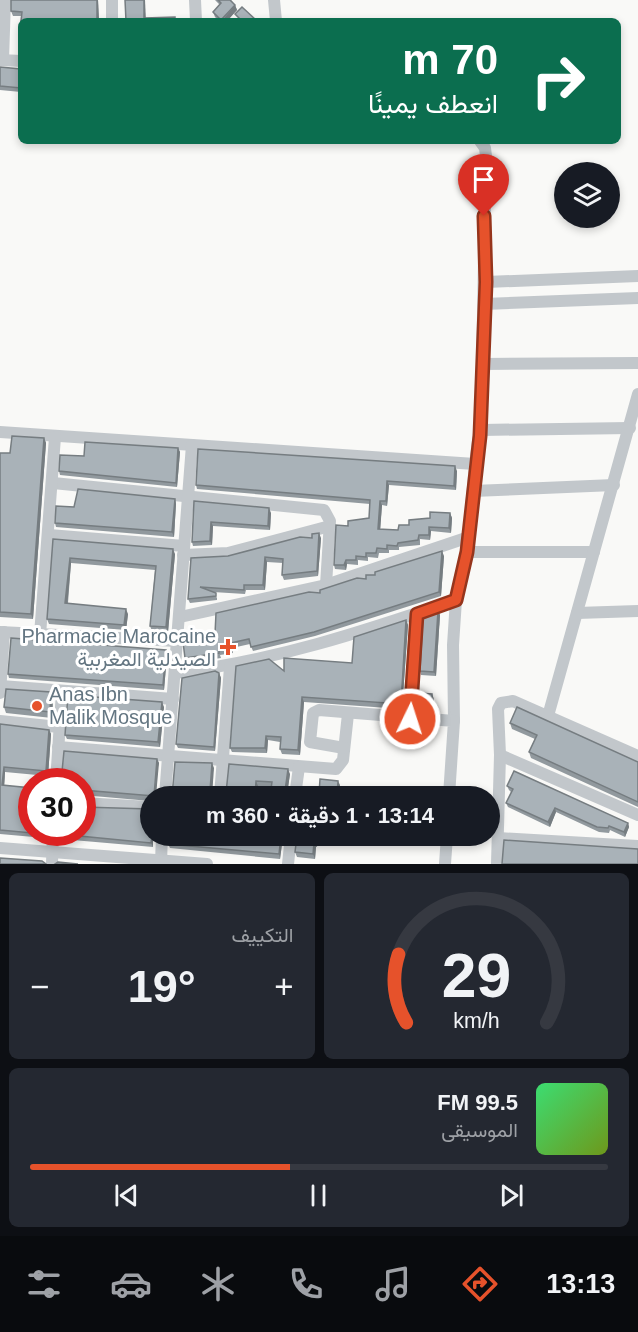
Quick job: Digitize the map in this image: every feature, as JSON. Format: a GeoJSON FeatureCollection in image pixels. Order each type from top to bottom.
{"type":"FeatureCollection","features":[{"type":"Feature","properties":{"kind":"street"},"geometry":{"type":"LineString","coordinates":[[4,0],[1,60],[18,61]]}},
{"type":"Feature","properties":{"kind":"street"},"geometry":{"type":"LineString","coordinates":[[112,0],[112,18]]}},
{"type":"Feature","properties":{"kind":"street"},"geometry":{"type":"LineString","coordinates":[[195,0],[196,18]]}},
{"type":"Feature","properties":{"kind":"street"},"geometry":{"type":"LineString","coordinates":[[274,0],[276,18]]}},
{"type":"Feature","properties":{"kind":"street"},"geometry":{"type":"LineString","coordinates":[[450,786],[456,600],[467,552],[475,464],[481,430],[486,282],[486,156],[482,144]]}},
{"type":"Feature","properties":{"kind":"street"},"geometry":{"type":"LineString","coordinates":[[486,282],[638,276]]}},
{"type":"Feature","properties":{"kind":"street"},"geometry":{"type":"LineString","coordinates":[[484,304],[638,298]]}},
{"type":"Feature","properties":{"kind":"street"},"geometry":{"type":"LineString","coordinates":[[482,364],[638,363]]}},
{"type":"Feature","properties":{"kind":"street"},"geometry":{"type":"LineString","coordinates":[[548,716],[634,421],[638,394]]}},
{"type":"Feature","properties":{"kind":"street"},"geometry":{"type":"LineString","coordinates":[[481,430],[634,421]]}},
{"type":"Feature","properties":{"kind":"street"},"geometry":{"type":"LineString","coordinates":[[0,432],[475,464]]}},
{"type":"Feature","properties":{"kind":"street"},"geometry":{"type":"LineString","coordinates":[[40,635],[55,437]]}},
{"type":"Feature","properties":{"kind":"street"},"geometry":{"type":"LineString","coordinates":[[166,786],[192,445]]}},
{"type":"Feature","properties":{"kind":"street"},"geometry":{"type":"LineString","coordinates":[[53,483],[318,508],[327,513],[330,526],[326,585]]}},
{"type":"Feature","properties":{"kind":"street"},"geometry":{"type":"LineString","coordinates":[[473,491],[614,485]]}},
{"type":"Feature","properties":{"kind":"street"},"geometry":{"type":"LineString","coordinates":[[49,535],[228,553],[330,526]]}},
{"type":"Feature","properties":{"kind":"street"},"geometry":{"type":"LineString","coordinates":[[180,617],[326,585],[469,537]]}},
{"type":"Feature","properties":{"kind":"street"},"geometry":{"type":"LineString","coordinates":[[467,552],[594,552]]}},
{"type":"Feature","properties":{"kind":"street"},"geometry":{"type":"LineString","coordinates":[[175,674],[230,667],[345,639],[456,600]]}},
{"type":"Feature","properties":{"kind":"street"},"geometry":{"type":"LineString","coordinates":[[577,613],[638,611]]}},
{"type":"Feature","properties":{"kind":"street"},"geometry":{"type":"LineString","coordinates":[[410,719],[417,614]]}},
{"type":"Feature","properties":{"kind":"street"},"geometry":{"type":"LineString","coordinates":[[0,693],[2,632],[177,641]]}},
{"type":"Feature","properties":{"kind":"street"},"geometry":{"type":"LineString","coordinates":[[221,786],[230,667]]}},
{"type":"Feature","properties":{"kind":"street"},"geometry":{"type":"LineString","coordinates":[[1,681],[62,692],[173,699]]}},
{"type":"Feature","properties":{"kind":"street"},"geometry":{"type":"LineString","coordinates":[[57,768],[62,692]]}},
{"type":"Feature","properties":{"kind":"street"},"geometry":{"type":"LineString","coordinates":[[499,786],[500,704],[513,702],[638,756]]}},
{"type":"Feature","properties":{"kind":"street"},"geometry":{"type":"LineString","coordinates":[[344,748],[316,744],[309,739],[315,712],[453,721]]}},
{"type":"Feature","properties":{"kind":"street"},"geometry":{"type":"LineString","coordinates":[[58,747],[336,769],[342,763],[348,714]]}},
{"type":"Feature","properties":{"kind":"street"},"geometry":{"type":"LineString","coordinates":[[0,721],[58,727]]}},
{"type":"Feature","properties":{"kind":"street"},"geometry":{"type":"LineString","coordinates":[[500,755],[638,815]]}},
{"type":"Feature","properties":{"kind":"street"},"geometry":{"type":"LineString","coordinates":[[296,786],[299,767]]}},
{"type":"Feature","properties":{"kind":"street"},"geometry":{"type":"LineString","coordinates":[[96,804],[140,806]]}},
{"type":"Feature","properties":{"kind":"street"},"geometry":{"type":"LineString","coordinates":[[500,838],[638,846]]}},
{"type":"Feature","properties":{"kind":"street"},"geometry":{"type":"LineString","coordinates":[[153,862],[159,846]]}},
{"type":"Feature","properties":{"kind":"street"},"geometry":{"type":"LineString","coordinates":[[288,864],[290,846]]}},
{"type":"Feature","properties":{"kind":"street"},"geometry":{"type":"LineString","coordinates":[[445,864],[446,846]]}},
{"type":"Feature","properties":{"kind":"street"},"geometry":{"type":"LineString","coordinates":[[497,864],[498,846]]}},
{"type":"Feature","properties":{"kind":"street"},"geometry":{"type":"LineString","coordinates":[[0,848],[52,858],[207,864]]}},
{"type":"Feature","properties":{"kind":"building"},"geometry":{"type":"Polygon","coordinates":[[[11,0],[97,0],[97,18],[21,18],[22,12],[11,11],[11,0]]]}},
{"type":"Feature","properties":{"kind":"building"},"geometry":{"type":"Polygon","coordinates":[[[125,0],[144,0],[144,18],[126,18],[125,0]]]}},
{"type":"Feature","properties":{"kind":"building"},"geometry":{"type":"Polygon","coordinates":[[[218,0],[230,0],[235,5],[223,18],[219,18],[213,12],[221,3],[218,0]]]}},
{"type":"Feature","properties":{"kind":"building"},"geometry":{"type":"Polygon","coordinates":[[[242,7],[254,18],[239,18],[235,14],[242,7]]]}},
{"type":"Feature","properties":{"kind":"building"},"geometry":{"type":"Polygon","coordinates":[[[0,67],[18,69],[18,88],[0,86],[0,67]]]}},
{"type":"Feature","properties":{"kind":"building"},"geometry":{"type":"Polygon","coordinates":[[[12,436],[44,438],[31,614],[0,612],[0,453],[10,453],[12,436]]]}},
{"type":"Feature","properties":{"kind":"building"},"geometry":{"type":"Polygon","coordinates":[[[85,442],[178,448],[176,483],[59,471],[60,455],[84,456],[85,442]]]}},
{"type":"Feature","properties":{"kind":"building"},"geometry":{"type":"Polygon","coordinates":[[[198,449],[455,466],[454,486],[387,481],[386,501],[380,501],[378,529],[398,530],[399,525],[409,525],[409,520],[430,518],[430,512],[450,513],[449,528],[429,527],[429,535],[419,535],[418,540],[398,543],[397,546],[387,545],[387,549],[377,548],[376,553],[366,553],[366,557],[356,556],[356,560],[346,560],[344,565],[334,565],[336,525],[348,526],[348,521],[369,518],[370,500],[196,485],[198,449]]]}},
{"type":"Feature","properties":{"kind":"building"},"geometry":{"type":"Polygon","coordinates":[[[78,489],[175,499],[172,532],[55,523],[56,506],[74,507],[78,489]]]}},
{"type":"Feature","properties":{"kind":"building"},"geometry":{"type":"Polygon","coordinates":[[[194,501],[269,508],[268,526],[211,522],[210,541],[192,542],[194,501]]]}},
{"type":"Feature","properties":{"kind":"building"},"geometry":{"type":"Polygon","coordinates":[[[319,533],[317,571],[282,575],[283,559],[265,557],[263,585],[244,585],[244,590],[200,587],[216,593],[216,596],[188,599],[191,558],[228,556],[300,537],[312,538],[312,534],[319,533]]]}},
{"type":"Feature","properties":{"kind":"building"},"geometry":{"type":"Polygon","coordinates":[[[53,539],[173,549],[166,627],[150,626],[156,566],[70,558],[65,603],[126,609],[124,625],[47,619],[53,539]]]}},
{"type":"Feature","properties":{"kind":"building"},"geometry":{"type":"Polygon","coordinates":[[[442,551],[439,592],[314,632],[251,647],[249,639],[230,643],[231,648],[219,650],[219,653],[185,658],[183,642],[215,634],[216,613],[309,592],[320,593],[320,590],[357,578],[366,579],[366,575],[375,575],[375,572],[442,551]]]}},
{"type":"Feature","properties":{"kind":"building"},"geometry":{"type":"Polygon","coordinates":[[[438,611],[434,672],[420,671],[423,615],[438,611]]]}},
{"type":"Feature","properties":{"kind":"building"},"geometry":{"type":"Polygon","coordinates":[[[406,620],[401,704],[302,697],[298,750],[280,749],[281,737],[266,736],[265,748],[230,748],[236,666],[269,659],[284,671],[284,658],[352,663],[354,637],[406,620]]]}},
{"type":"Feature","properties":{"kind":"building"},"geometry":{"type":"Polygon","coordinates":[[[11,638],[166,650],[163,685],[8,674],[11,638]]]}},
{"type":"Feature","properties":{"kind":"building"},"geometry":{"type":"Polygon","coordinates":[[[215,671],[219,673],[214,747],[176,744],[182,678],[215,671]]]}},
{"type":"Feature","properties":{"kind":"building"},"geometry":{"type":"Polygon","coordinates":[[[6,689],[51,692],[50,712],[4,707],[6,689]]]}},
{"type":"Feature","properties":{"kind":"building"},"geometry":{"type":"Polygon","coordinates":[[[418,693],[432,694],[432,706],[417,705],[418,693]]]}},
{"type":"Feature","properties":{"kind":"building"},"geometry":{"type":"Polygon","coordinates":[[[68,695],[162,702],[158,742],[65,735],[68,695]]]}},
{"type":"Feature","properties":{"kind":"building"},"geometry":{"type":"Polygon","coordinates":[[[517,707],[638,762],[638,802],[529,752],[537,735],[510,723],[517,707]]]}},
{"type":"Feature","properties":{"kind":"building"},"geometry":{"type":"Polygon","coordinates":[[[0,724],[49,730],[46,768],[4,767],[2,785],[18,787],[18,832],[0,830],[0,724]]]}},
{"type":"Feature","properties":{"kind":"building"},"geometry":{"type":"Polygon","coordinates":[[[64,751],[157,759],[155,786],[140,786],[140,795],[96,791],[96,768],[62,768],[64,751]]]}},
{"type":"Feature","properties":{"kind":"building"},"geometry":{"type":"Polygon","coordinates":[[[175,762],[212,763],[210,786],[173,786],[175,762]]]}},
{"type":"Feature","properties":{"kind":"building"},"geometry":{"type":"Polygon","coordinates":[[[229,764],[288,769],[286,786],[271,786],[272,782],[256,781],[256,786],[227,786],[229,764]]]}},
{"type":"Feature","properties":{"kind":"building"},"geometry":{"type":"Polygon","coordinates":[[[514,771],[628,823],[624,832],[609,826],[608,828],[597,827],[555,808],[548,822],[506,803],[513,789],[507,786],[514,771]]]}},
{"type":"Feature","properties":{"kind":"building"},"geometry":{"type":"Polygon","coordinates":[[[320,779],[338,781],[338,786],[320,786],[320,779]]]}},
{"type":"Feature","properties":{"kind":"building"},"geometry":{"type":"Polygon","coordinates":[[[96,807],[140,809],[140,842],[96,838],[96,807]]]}},
{"type":"Feature","properties":{"kind":"building"},"geometry":{"type":"Polygon","coordinates":[[[504,840],[638,849],[638,864],[502,864],[504,840]]]}},
{"type":"Feature","properties":{"kind":"building"},"geometry":{"type":"Polygon","coordinates":[[[190,846],[280,846],[279,854],[190,846]]]}},
{"type":"Feature","properties":{"kind":"building"},"geometry":{"type":"Polygon","coordinates":[[[296,846],[314,846],[313,854],[295,852],[296,846]]]}},
{"type":"Feature","properties":{"kind":"building"},"geometry":{"type":"Polygon","coordinates":[[[0,858],[42,861],[46,864],[0,864],[0,858]]]}},
{"type":"Feature","properties":{"kind":"building"},"geometry":{"type":"Polygon","coordinates":[[[58,862],[78,864],[55,864],[58,862]]]}},
{"type":"Feature","properties":{"kind":"place","name":"Pharmacie Marocaine الصيدلية المغربية"},"geometry":{"type":"Point","coordinates":[228,647]}},
{"type":"Feature","properties":{"kind":"place","name":"Anas Ibn Malik Mosque"},"geometry":{"type":"Point","coordinates":[37,706]}},
{"type":"Feature","properties":{"kind":"route"},"geometry":{"type":"LineString","coordinates":[[410,719],[417,614],[456,600],[467,552],[481,418],[486,282],[484,216]]}}]}
